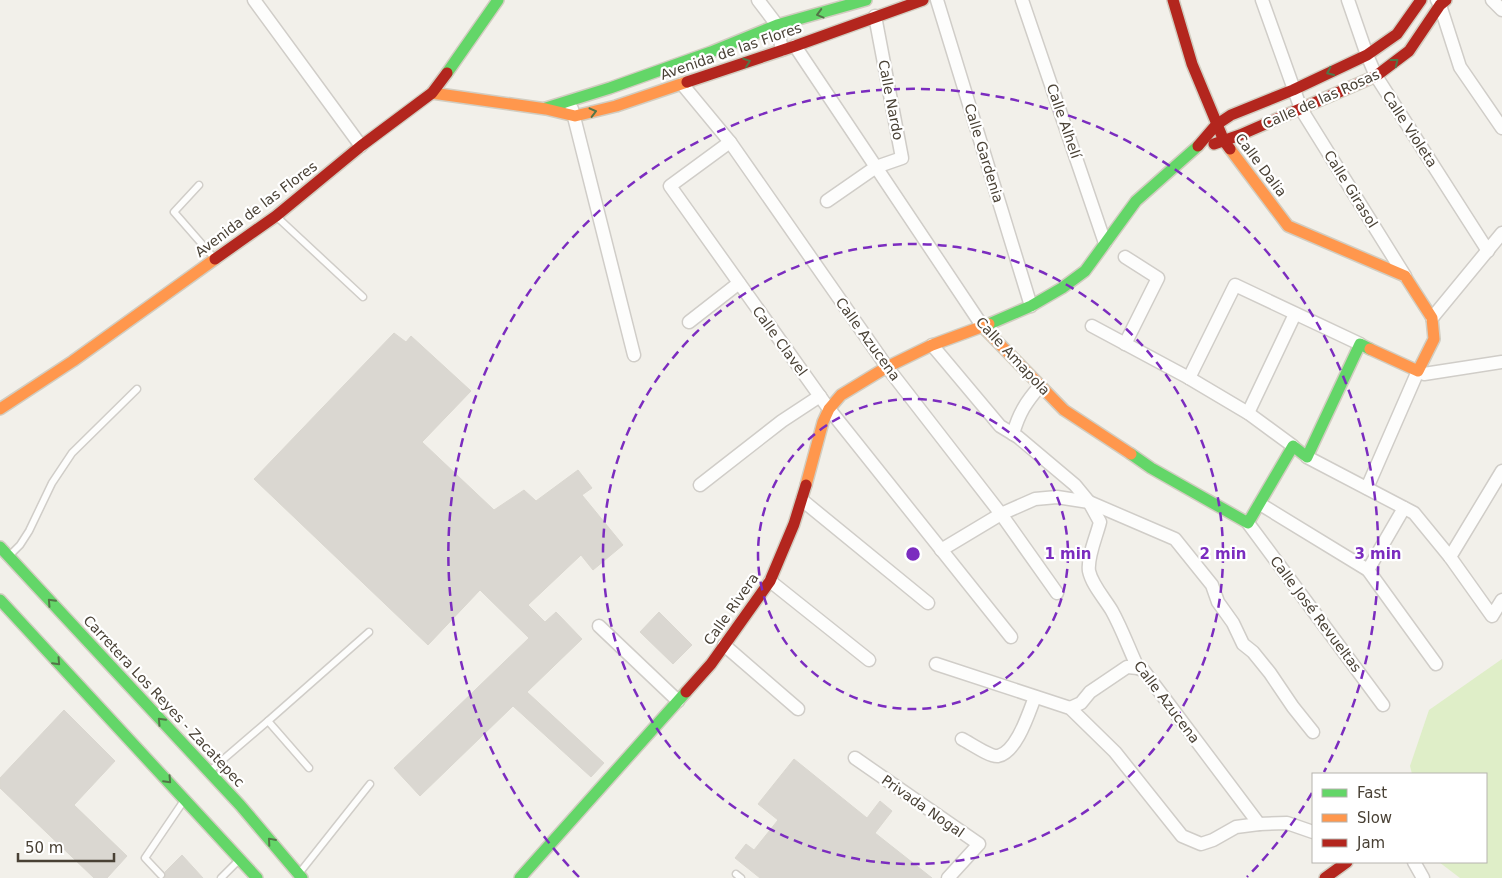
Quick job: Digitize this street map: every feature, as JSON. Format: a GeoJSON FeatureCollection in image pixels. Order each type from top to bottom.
{"type":"FeatureCollection","features":[{"type":"Feature","properties":{"kind":"main road"},"geometry":{"type":"LineString","coordinates":[[432,93],[462,54],[498,0]]}},
{"type":"Feature","properties":{"kind":"main road","name":"Avenida de las Flores"},"geometry":{"type":"LineString","coordinates":[[546,108],[570,102],[711,52],[777,25],[849,3],[866,0]]}},
{"type":"Feature","properties":{"kind":"main road","name":"Avenida de las Flores"},"geometry":{"type":"LineString","coordinates":[[0,409],[73,361],[216,260],[276,216],[361,146],[432,93],[546,108],[575,116],[616,106],[796,46],[923,0]]}},
{"type":"Feature","properties":{"kind":"main road","name":"Calle Dalia"},"geometry":{"type":"LineString","coordinates":[[1173,0],[1192,64],[1224,141],[1288,226],[1405,276]]}},
{"type":"Feature","properties":{"kind":"main road","name":"Calle de las Rosas"},"geometry":{"type":"LineString","coordinates":[[983,327],[1031,306],[1062,288],[1085,271],[1136,201],[1196,148],[1216,125],[1231,116],[1293,90],[1367,55],[1397,34],[1421,0]]}},
{"type":"Feature","properties":{"kind":"main road","name":"Calle de las Rosas"},"geometry":{"type":"LineString","coordinates":[[1196,148],[1224,141],[1376,76],[1409,51],[1441,2]]}},
{"type":"Feature","properties":{"kind":"main road","name":"Calle Girasol"},"geometry":{"type":"LineString","coordinates":[[1405,276],[1432,318]]}},
{"type":"Feature","properties":{"kind":"main road"},"geometry":{"type":"LineString","coordinates":[[1248,523],[1293,446],[1307,457],[1360,344],[1418,371],[1434,339],[1432,318]]}},
{"type":"Feature","properties":{"kind":"main road","name":"Calle Rivera"},"geometry":{"type":"LineString","coordinates":[[520,878],[711,664],[770,581],[794,524],[828,409],[841,395],[887,368],[932,345],[983,327]]}},
{"type":"Feature","properties":{"kind":"main road","name":"Calle Amapola"},"geometry":{"type":"LineString","coordinates":[[983,327],[1064,410],[1151,468],[1248,523]]}},
{"type":"Feature","properties":{"kind":"main road","name":"Carretera Los Reyes - Zacatepec"},"geometry":{"type":"LineString","coordinates":[[0,547],[240,805],[301,876]]}},
{"type":"Feature","properties":{"kind":"main road"},"geometry":{"type":"LineString","coordinates":[[0,600],[257,878]]}},
{"type":"Feature","properties":{"kind":"main road"},"geometry":{"type":"LineString","coordinates":[[1325,878],[1345,863]]}},
{"type":"Feature","properties":{"kind":"street"},"geometry":{"type":"LineString","coordinates":[[254,0],[361,146]]}},
{"type":"Feature","properties":{"kind":"street"},"geometry":{"type":"LineString","coordinates":[[758,0],[777,25],[782,50]]}},
{"type":"Feature","properties":{"kind":"street","name":"Calle Gardenia"},"geometry":{"type":"LineString","coordinates":[[936,0],[1031,306]]}},
{"type":"Feature","properties":{"kind":"street","name":"Calle Alhelí"},"geometry":{"type":"LineString","coordinates":[[1022,0],[1106,243]]}},
{"type":"Feature","properties":{"kind":"street","name":"Calle Girasol"},"geometry":{"type":"LineString","coordinates":[[1262,0],[1301,109],[1405,276]]}},
{"type":"Feature","properties":{"kind":"street","name":"Calle Violeta"},"geometry":{"type":"LineString","coordinates":[[1348,0],[1376,76],[1488,250]]}},
{"type":"Feature","properties":{"kind":"street"},"geometry":{"type":"LineString","coordinates":[[1492,0],[1502,10]]}},
{"type":"Feature","properties":{"kind":"street"},"geometry":{"type":"LineString","coordinates":[[1441,2],[1460,68],[1502,128]]}},
{"type":"Feature","properties":{"kind":"street"},"geometry":{"type":"LineString","coordinates":[[849,3],[856,23]]}},
{"type":"Feature","properties":{"kind":"street","name":"Calle Nardo"},"geometry":{"type":"LineString","coordinates":[[875,16],[902,158],[876,167]]}},
{"type":"Feature","properties":{"kind":"street","name":"Calle Amapola"},"geometry":{"type":"LineString","coordinates":[[796,46],[983,327]]}},
{"type":"Feature","properties":{"kind":"street"},"geometry":{"type":"LineString","coordinates":[[711,52],[716,72]]}},
{"type":"Feature","properties":{"kind":"street","name":"Calle Azucena"},"geometry":{"type":"LineString","coordinates":[[682,84],[730,142],[887,368],[1001,514],[1057,593]]}},
{"type":"Feature","properties":{"kind":"street"},"geometry":{"type":"LineString","coordinates":[[570,102],[634,355]]}},
{"type":"Feature","properties":{"kind":"street","name":"Calle Clavel"},"geometry":{"type":"LineString","coordinates":[[730,142],[670,186],[828,409],[1011,637]]}},
{"type":"Feature","properties":{"kind":"street"},"geometry":{"type":"LineString","coordinates":[[827,201],[876,167]]}},
{"type":"Feature","properties":{"kind":"street"},"geometry":{"type":"LineString","coordinates":[[1432,318],[1502,233]]}},
{"type":"Feature","properties":{"kind":"street"},"geometry":{"type":"LineString","coordinates":[[1125,257],[1158,278],[1125,344]]}},
{"type":"Feature","properties":{"kind":"street"},"geometry":{"type":"LineString","coordinates":[[689,322],[739,284]]}},
{"type":"Feature","properties":{"kind":"street"},"geometry":{"type":"LineString","coordinates":[[1189,378],[1235,285],[1360,344]]}},
{"type":"Feature","properties":{"kind":"street"},"geometry":{"type":"LineString","coordinates":[[1248,413],[1295,314]]}},
{"type":"Feature","properties":{"kind":"street"},"geometry":{"type":"LineString","coordinates":[[1092,326],[1189,378],[1248,413],[1293,446]]}},
{"type":"Feature","properties":{"kind":"street","name":"Calle Azucena"},"geometry":{"type":"LineString","coordinates":[[932,345],[1000,426],[1013,434],[1074,485],[1089,502],[1100,522],[1097,538],[1090,554],[1089,570],[1098,590],[1112,612],[1138,668],[1144,671],[1259,824]]}},
{"type":"Feature","properties":{"kind":"street"},"geometry":{"type":"LineString","coordinates":[[1367,488],[1418,371],[1424,374],[1502,362]]}},
{"type":"Feature","properties":{"kind":"street"},"geometry":{"type":"LineString","coordinates":[[1013,434],[1016,421],[1024,405],[1040,386]]}},
{"type":"Feature","properties":{"kind":"street"},"geometry":{"type":"LineString","coordinates":[[700,485],[782,422],[820,396]]}},
{"type":"Feature","properties":{"kind":"street"},"geometry":{"type":"LineString","coordinates":[[1307,457],[1414,512],[1450,557],[1492,616],[1502,600]]}},
{"type":"Feature","properties":{"kind":"street"},"geometry":{"type":"LineString","coordinates":[[1450,557],[1502,471]]}},
{"type":"Feature","properties":{"kind":"street"},"geometry":{"type":"LineString","coordinates":[[941,550],[1001,514],[1035,499],[1057,497],[1089,502],[1175,539],[1212,586],[1218,602],[1234,623],[1243,644],[1270,673],[1312,732]]}},
{"type":"Feature","properties":{"kind":"street"},"geometry":{"type":"LineString","coordinates":[[802,500],[928,603]]}},
{"type":"Feature","properties":{"kind":"street"},"geometry":{"type":"LineString","coordinates":[[1260,504],[1368,570],[1436,664]]}},
{"type":"Feature","properties":{"kind":"street"},"geometry":{"type":"LineString","coordinates":[[1368,570],[1404,508]]}},
{"type":"Feature","properties":{"kind":"street","name":"Calle José Revueltas"},"geometry":{"type":"LineString","coordinates":[[1248,523],[1383,705]]}},
{"type":"Feature","properties":{"kind":"street"},"geometry":{"type":"LineString","coordinates":[[770,581],[868,660]]}},
{"type":"Feature","properties":{"kind":"street"},"geometry":{"type":"LineString","coordinates":[[599,626],[678,701]]}},
{"type":"Feature","properties":{"kind":"street"},"geometry":{"type":"LineString","coordinates":[[724,645],[798,709]]}},
{"type":"Feature","properties":{"kind":"street"},"geometry":{"type":"LineString","coordinates":[[936,664],[1070,708],[1116,752],[1182,836],[1201,844],[1213,840],[1236,827],[1287,823],[1312,832]]}},
{"type":"Feature","properties":{"kind":"street"},"geometry":{"type":"LineString","coordinates":[[1070,708],[1081,703],[1090,692],[1126,667],[1138,668]]}},
{"type":"Feature","properties":{"kind":"street"},"geometry":{"type":"LineString","coordinates":[[962,739],[991,755],[998,756],[1006,751],[1017,739],[1035,697]]}},
{"type":"Feature","properties":{"kind":"street","name":"Privada Nogal"},"geometry":{"type":"LineString","coordinates":[[855,758],[979,844],[948,878]]}},
{"type":"Feature","properties":{"kind":"street"},"geometry":{"type":"LineString","coordinates":[[1415,863],[1423,878]]}},
{"type":"Feature","properties":{"kind":"lane"},"geometry":{"type":"LineString","coordinates":[[199,185],[174,212],[216,260]]}},
{"type":"Feature","properties":{"kind":"lane"},"geometry":{"type":"LineString","coordinates":[[276,216],[363,297]]}},
{"type":"Feature","properties":{"kind":"lane"},"geometry":{"type":"LineString","coordinates":[[9,556],[20,545],[29,531],[52,483],[72,453],[137,388]]}},
{"type":"Feature","properties":{"kind":"lane"},"geometry":{"type":"LineString","coordinates":[[209,772],[369,632]]}},
{"type":"Feature","properties":{"kind":"lane"},"geometry":{"type":"LineString","coordinates":[[268,722],[309,768]]}},
{"type":"Feature","properties":{"kind":"lane"},"geometry":{"type":"LineString","coordinates":[[301,876],[370,784]]}},
{"type":"Feature","properties":{"kind":"lane"},"geometry":{"type":"LineString","coordinates":[[161,875],[144,858],[186,799]]}},
{"type":"Feature","properties":{"kind":"lane"},"geometry":{"type":"LineString","coordinates":[[221,878],[241,859]]}},
{"type":"Feature","properties":{"kind":"green space"},"geometry":{"type":"Polygon","coordinates":[[[1502,659],[1502,878],[1460,878],[1440,863],[1487,863],[1487,773],[1412,773],[1410,766],[1429,710],[1502,659]]]}},
{"type":"Feature","properties":{"kind":"building"},"geometry":{"type":"Polygon","coordinates":[[[394,333],[406,342],[411,336],[471,391],[422,442],[494,510],[524,490],[536,501],[578,470],[592,488],[582,495],[623,545],[593,570],[581,555],[528,605],[545,622],[556,612],[582,639],[527,692],[604,763],[591,777],[513,706],[420,796],[394,768],[529,638],[480,590],[428,645],[254,479],[394,333]]]}},
{"type":"Feature","properties":{"kind":"building"},"geometry":{"type":"Polygon","coordinates":[[[659,612],[692,645],[673,664],[640,632],[659,612]]]}},
{"type":"Feature","properties":{"kind":"building"},"geometry":{"type":"Polygon","coordinates":[[[64,710],[115,761],[74,805],[127,856],[107,878],[94,878],[0,788],[0,778],[64,710]]]}},
{"type":"Feature","properties":{"kind":"building"},"geometry":{"type":"Polygon","coordinates":[[[794,759],[867,818],[880,801],[892,811],[875,833],[932,878],[760,878],[735,858],[746,844],[754,850],[778,820],[758,804],[794,759]]]}},
{"type":"Feature","properties":{"kind":"building"},"geometry":{"type":"Polygon","coordinates":[[[182,855],[203,878],[165,878],[165,872],[182,855]]]}},
{"type":"Feature","properties":{"kind":"traffic: fast"},"geometry":{"type":"LineString","coordinates":[[447,73],[498,0]]}},
{"type":"Feature","properties":{"kind":"traffic: fast"},"geometry":{"type":"LineString","coordinates":[[546,108],[610,88],[711,52],[777,25],[866,0]]}},
{"type":"Feature","properties":{"kind":"traffic: fast"},"geometry":{"type":"LineString","coordinates":[[989,324],[1031,306],[1062,288],[1085,271],[1136,201],[1198,146]]}},
{"type":"Feature","properties":{"kind":"traffic: fast"},"geometry":{"type":"LineString","coordinates":[[1131,454],[1151,468],[1248,523],[1293,446],[1307,457],[1360,344],[1370,349]]}},
{"type":"Feature","properties":{"kind":"traffic: fast"},"geometry":{"type":"LineString","coordinates":[[0,547],[240,805],[302,878]]}},
{"type":"Feature","properties":{"kind":"traffic: fast"},"geometry":{"type":"LineString","coordinates":[[0,600],[257,878]]}},
{"type":"Feature","properties":{"kind":"traffic: fast"},"geometry":{"type":"LineString","coordinates":[[520,878],[686,692]]}},
{"type":"Feature","properties":{"kind":"traffic: slow"},"geometry":{"type":"LineString","coordinates":[[432,93],[546,109],[575,116],[616,106],[687,82]]}},
{"type":"Feature","properties":{"kind":"traffic: slow"},"geometry":{"type":"LineString","coordinates":[[1230,149],[1288,226],[1405,276],[1432,318],[1434,339],[1418,371],[1370,349]]}},
{"type":"Feature","properties":{"kind":"traffic: slow"},"geometry":{"type":"LineString","coordinates":[[0,409],[73,361],[215,259]]}},
{"type":"Feature","properties":{"kind":"traffic: slow"},"geometry":{"type":"LineString","coordinates":[[806,485],[823,422],[829,409],[841,395],[887,367],[932,345],[989,324]]}},
{"type":"Feature","properties":{"kind":"traffic: slow"},"geometry":{"type":"LineString","coordinates":[[983,327],[1064,410],[1131,454]]}},
{"type":"Feature","properties":{"kind":"traffic: jam"},"geometry":{"type":"LineString","coordinates":[[687,82],[923,0]]}},
{"type":"Feature","properties":{"kind":"traffic: jam"},"geometry":{"type":"LineString","coordinates":[[1173,0],[1192,64],[1224,141],[1230,149]]}},
{"type":"Feature","properties":{"kind":"traffic: jam"},"geometry":{"type":"LineString","coordinates":[[1198,146],[1216,125],[1231,115],[1293,90],[1367,55],[1397,34],[1421,0]]}},
{"type":"Feature","properties":{"kind":"traffic: jam"},"geometry":{"type":"LineString","coordinates":[[1214,144],[1240,135],[1376,76],[1409,51],[1440,5],[1446,0]]}},
{"type":"Feature","properties":{"kind":"traffic: jam"},"geometry":{"type":"LineString","coordinates":[[215,259],[276,216],[361,146],[432,93],[447,73]]}},
{"type":"Feature","properties":{"kind":"traffic: jam"},"geometry":{"type":"LineString","coordinates":[[686,692],[711,664],[770,581],[794,524],[806,485]]}},
{"type":"Feature","properties":{"kind":"traffic: jam"},"geometry":{"type":"LineString","coordinates":[[1325,878],[1346,863]]}}]}
